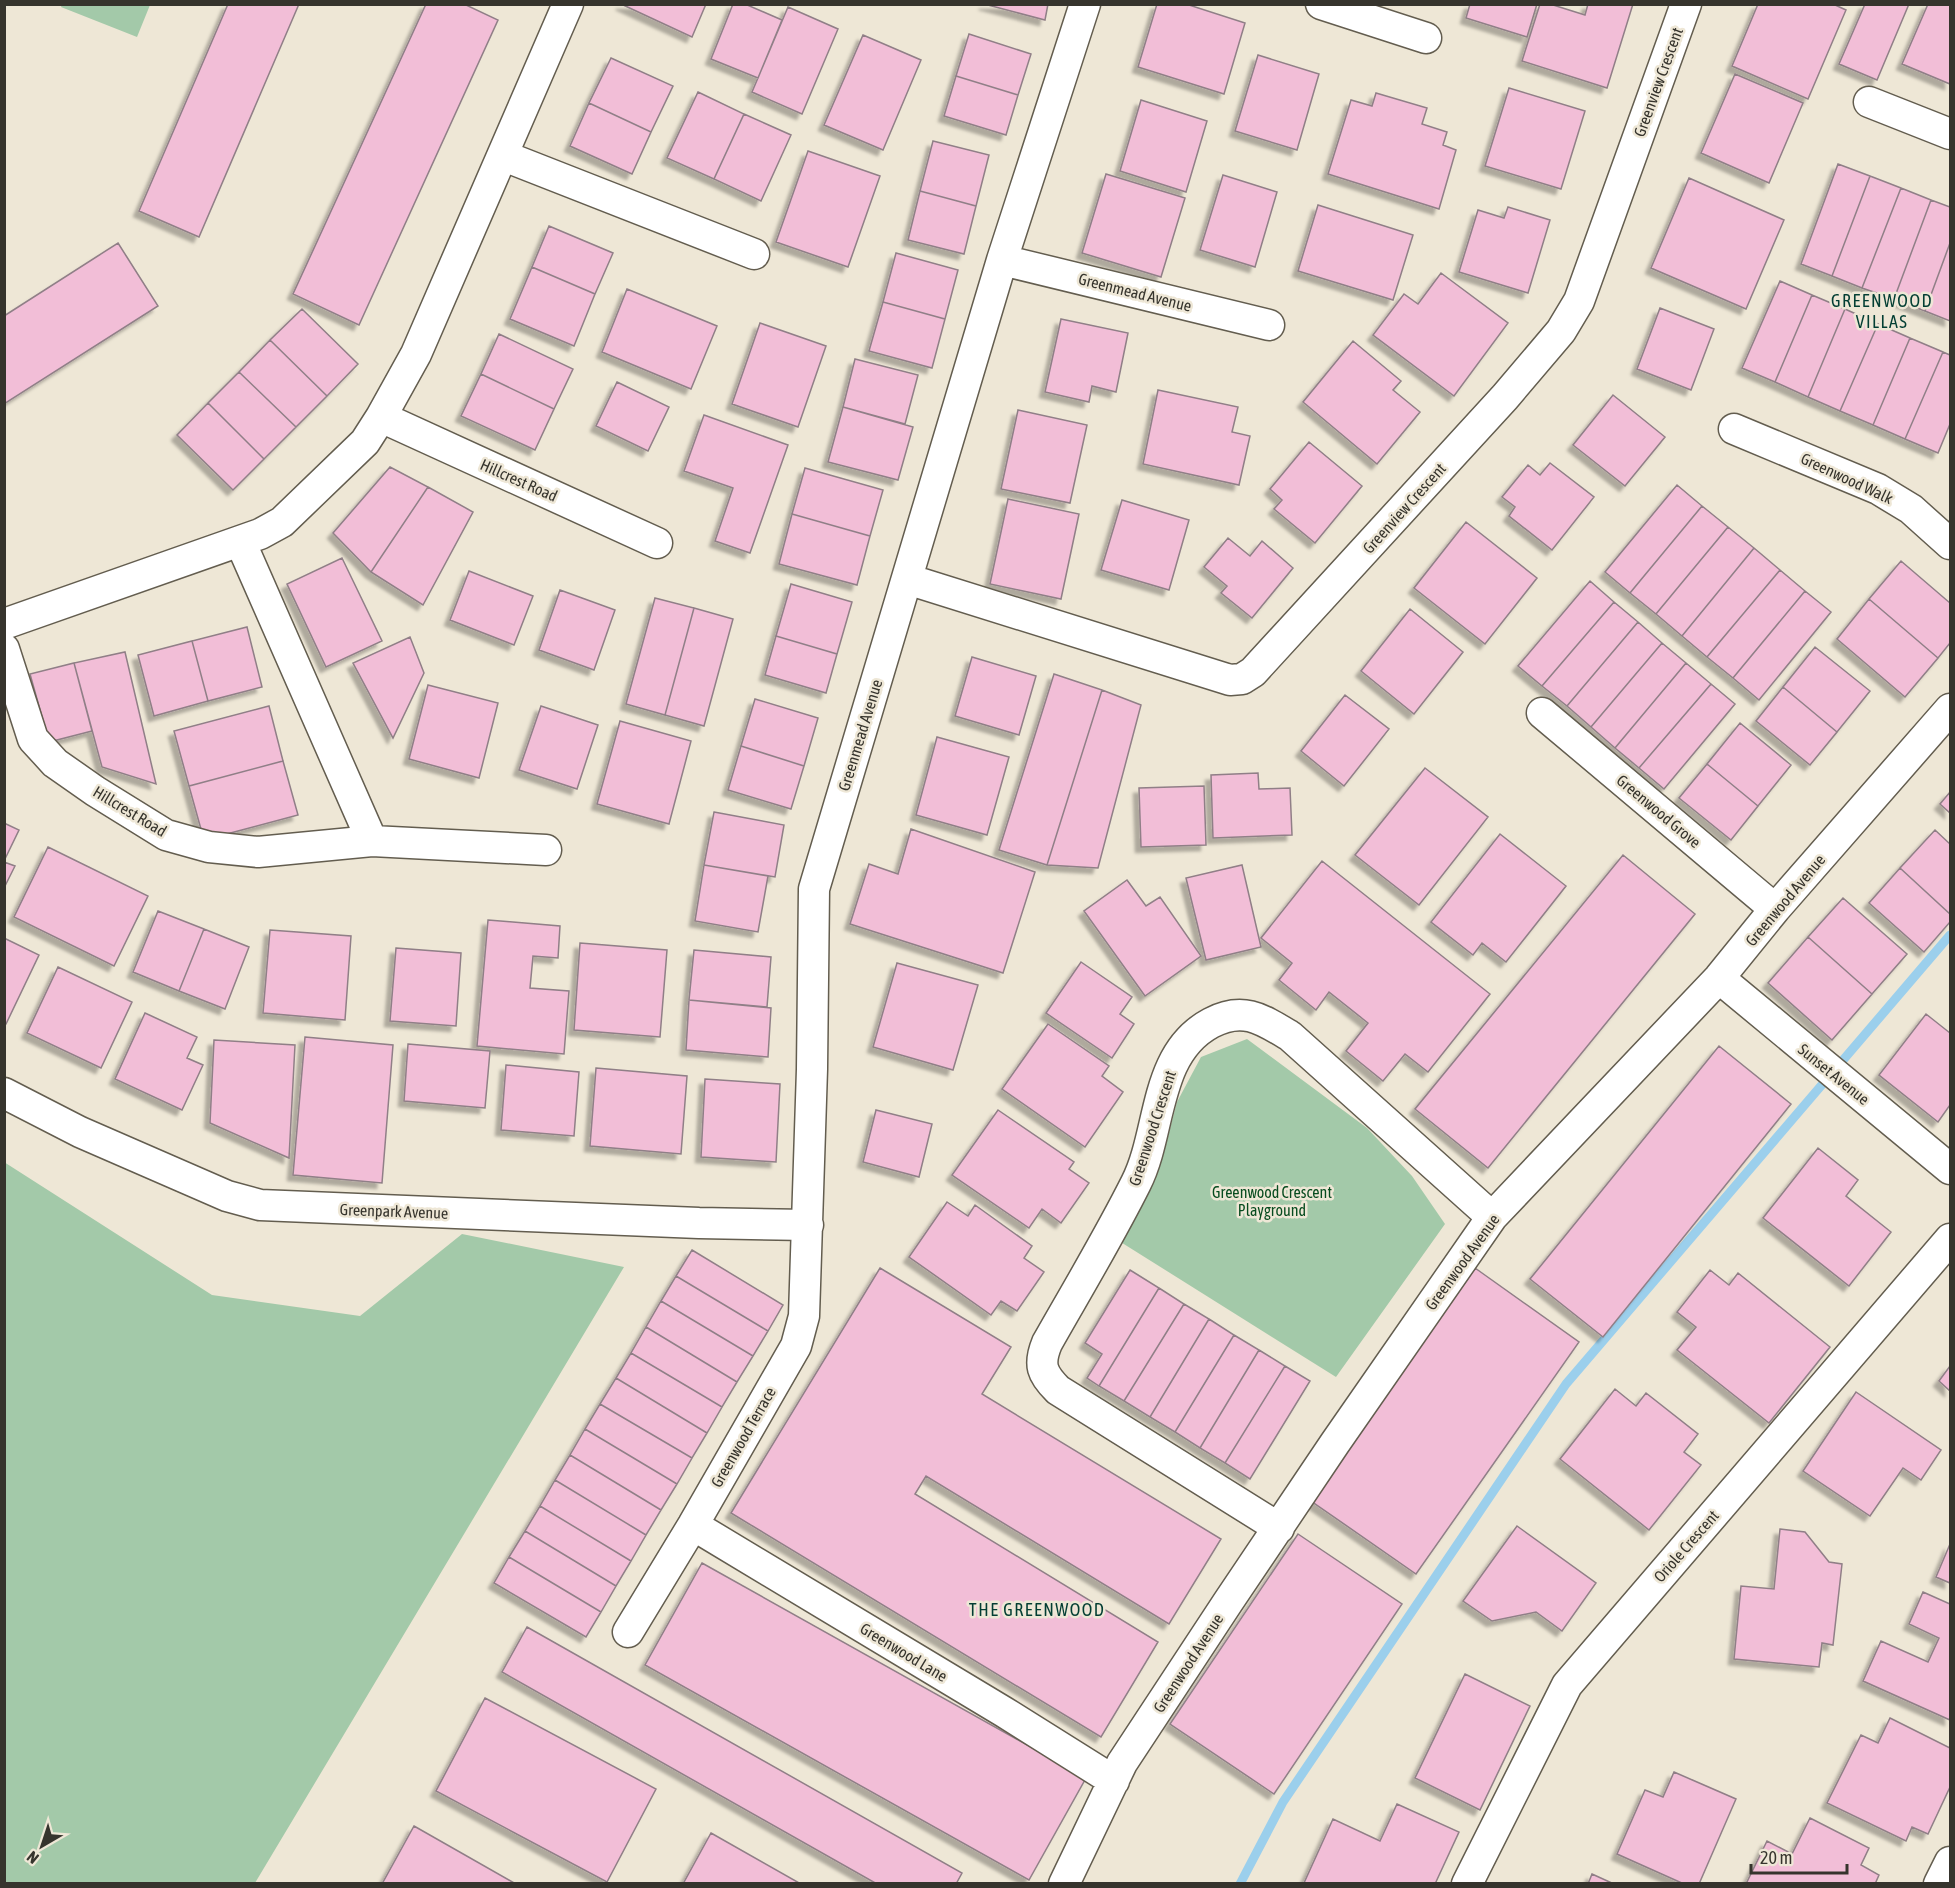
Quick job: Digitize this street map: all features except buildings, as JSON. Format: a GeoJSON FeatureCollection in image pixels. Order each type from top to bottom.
{"type":"FeatureCollection","features":[{"type":"Feature","properties":{"kind":"street"},"geometry":{"type":"LineString","coordinates":[[4,624],[260,534],[282,522],[365,442],[416,354],[504,156],[568,4]]}},
{"type":"Feature","properties":{"kind":"street","name":"Greenmead Avenue"},"geometry":{"type":"LineString","coordinates":[[808,1225],[814,889],[1002,260],[1085,4]]}},
{"type":"Feature","properties":{"kind":"street"},"geometry":{"type":"LineString","coordinates":[[1322,4],[1426,38]]}},
{"type":"Feature","properties":{"kind":"street","name":"Greenview Crescent"},"geometry":{"type":"LineString","coordinates":[[906,579],[1230,680],[1242,679],[1253,672],[1505,397],[1561,331],[1579,300],[1686,4]]}},
{"type":"Feature","properties":{"kind":"street"},"geometry":{"type":"LineString","coordinates":[[1869,102],[1950,134]]}},
{"type":"Feature","properties":{"kind":"street"},"geometry":{"type":"LineString","coordinates":[[504,156],[754,254]]}},
{"type":"Feature","properties":{"kind":"street","name":"Greenmead Avenue"},"geometry":{"type":"LineString","coordinates":[[1002,260],[1269,325]]}},
{"type":"Feature","properties":{"kind":"street","name":"Hillcrest Road"},"geometry":{"type":"LineString","coordinates":[[381,417],[657,543]]}},
{"type":"Feature","properties":{"kind":"street","name":"Greenwood Walk"},"geometry":{"type":"LineString","coordinates":[[1734,429],[1878,489],[1911,509],[1950,544]]}},
{"type":"Feature","properties":{"kind":"street"},"geometry":{"type":"LineString","coordinates":[[240,542],[372,840]]}},
{"type":"Feature","properties":{"kind":"street","name":"Hillcrest Road"},"geometry":{"type":"LineString","coordinates":[[4,649],[33,739],[55,763],[87,786],[166,835],[209,847],[258,852],[372,840],[546,850]]}},
{"type":"Feature","properties":{"kind":"street","name":"Greenwood Avenue"},"geometry":{"type":"LineString","coordinates":[[1064,1884],[1122,1763],[1335,1443],[1492,1217],[1719,978],[1775,909],[1950,709]]}},
{"type":"Feature","properties":{"kind":"street","name":"Greenwood Grove"},"geometry":{"type":"LineString","coordinates":[[1542,713],[1775,909]]}},
{"type":"Feature","properties":{"kind":"street","name":"Sunset Avenue"},"geometry":{"type":"LineString","coordinates":[[1719,978],[1950,1169]]}},
{"type":"Feature","properties":{"kind":"street","name":"Greenwood Crescent"},"geometry":{"type":"LineString","coordinates":[[1280,1528],[1058,1390],[1048,1380],[1042,1369],[1042,1356],[1047,1342],[1137,1181],[1166,1081],[1175,1058],[1201,1028],[1222,1017],[1241,1014],[1265,1021],[1290,1036],[1492,1217]]}},
{"type":"Feature","properties":{"kind":"street","name":"Greenpark Avenue"},"geometry":{"type":"LineString","coordinates":[[4,1094],[80,1131],[227,1196],[260,1205],[699,1223],[808,1225]]}},
{"type":"Feature","properties":{"kind":"street","name":"Greenwood Terrace"},"geometry":{"type":"LineString","coordinates":[[628,1632],[693,1525],[796,1346],[804,1316],[808,1225]]}},
{"type":"Feature","properties":{"kind":"street","name":"Oriole Crescent"},"geometry":{"type":"LineString","coordinates":[[1467,1884],[1566,1685],[1950,1239]]}},
{"type":"Feature","properties":{"kind":"street","name":"Greenwood Lane"},"geometry":{"type":"LineString","coordinates":[[693,1525],[1004,1712],[1114,1781]]}},
{"type":"Feature","properties":{"kind":"street"},"geometry":{"type":"LineString","coordinates":[[1939,1884],[1950,1862]]}},
{"type":"Feature","properties":{"kind":"green space"},"geometry":{"type":"Polygon","coordinates":[[[62,4],[150,5],[137,37],[61,7],[62,4]]]}},
{"type":"Feature","properties":{"kind":"green space","name":"Greenwood Crescent Playground"},"geometry":{"type":"Polygon","coordinates":[[[1247,1039],[1367,1128],[1412,1176],[1445,1224],[1336,1377],[1119,1241],[1165,1148],[1177,1102],[1201,1057],[1247,1039]]]}},
{"type":"Feature","properties":{"kind":"green space"},"geometry":{"type":"Polygon","coordinates":[[[4,1162],[212,1295],[360,1316],[462,1234],[624,1267],[255,1883],[5,1883],[4,1162]]]}},
{"type":"Feature","properties":{"kind":"waterway"},"geometry":{"type":"LineString","coordinates":[[1240,1884],[1283,1802],[1566,1384],[1950,935]]}},
{"type":"Feature","properties":{"kind":"district","name":"GREENWOOD VILLAS"},"geometry":{"type":"Point","coordinates":[1882,310]}},
{"type":"Feature","properties":{"kind":"district","name":"THE GREENWOOD"},"geometry":{"type":"Point","coordinates":[1037,1609]}}]}
